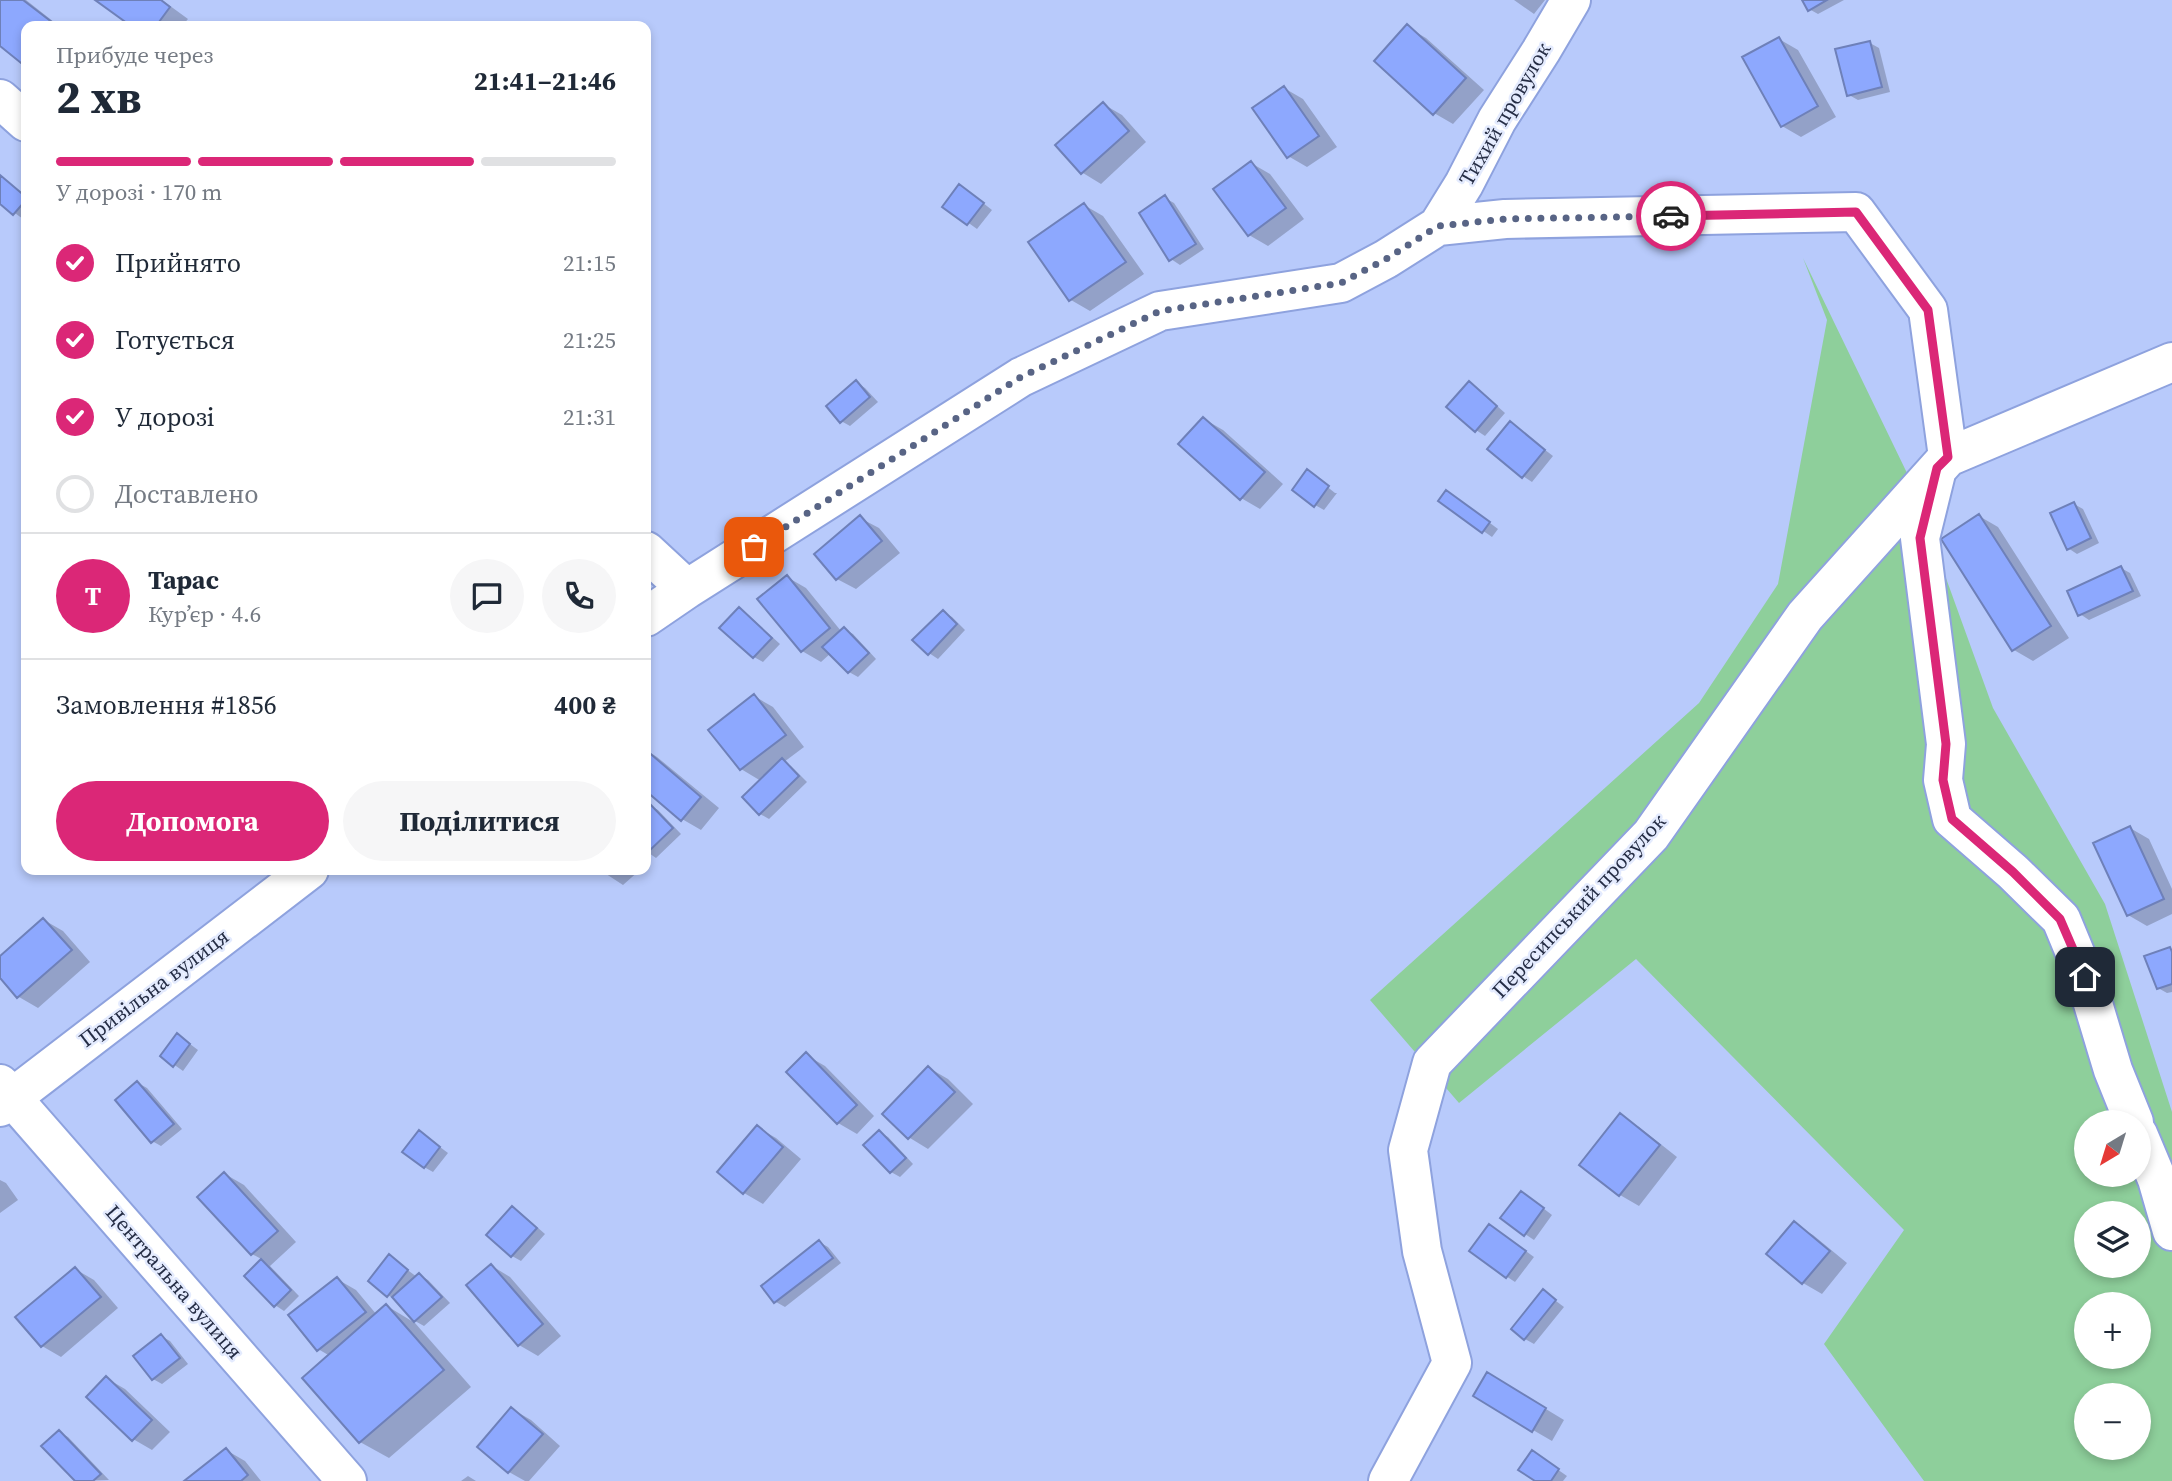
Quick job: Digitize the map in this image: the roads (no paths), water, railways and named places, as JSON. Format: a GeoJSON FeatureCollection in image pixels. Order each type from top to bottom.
{"type":"FeatureCollection","features":[{"type":"Feature","properties":{"kind":"street","name":"Тихий провулок"},"geometry":{"type":"LineString","coordinates":[[1438,226],[1464,184],[1497,120],[1571,0]]}},
{"type":"Feature","properties":{"kind":"street"},"geometry":{"type":"LineString","coordinates":[[0,99],[21,118]]}},
{"type":"Feature","properties":{"kind":"street"},"geometry":{"type":"LineString","coordinates":[[651,614],[1021,377],[1160,311],[1341,283],[1386,259],[1438,226],[1505,219],[1856,212],[1928,310],[1943,462],[1920,538],[1946,744],[1943,780],[1952,819],[2013,872],[2060,919],[2085,977],[2113,1070],[2129,1110]]}},
{"type":"Feature","properties":{"kind":"street","name":"Пересипський провулок"},"geometry":{"type":"LineString","coordinates":[[1388,1481],[1452,1363],[1422,1251],[1408,1150],[1432,1063],[1651,835],[1805,616],[1943,462],[2172,362]]}},
{"type":"Feature","properties":{"kind":"street"},"geometry":{"type":"LineString","coordinates":[[651,556],[687,589]]}},
{"type":"Feature","properties":{"kind":"street","name":"Привільна вулиця"},"geometry":{"type":"LineString","coordinates":[[4,1096],[302,875]]}},
{"type":"Feature","properties":{"kind":"street","name":"Центральна вулиця"},"geometry":{"type":"LineString","coordinates":[[4,1096],[348,1481]]}},
{"type":"Feature","properties":{"kind":"street"},"geometry":{"type":"LineString","coordinates":[[2151,1165],[2172,1231]]}}]}
